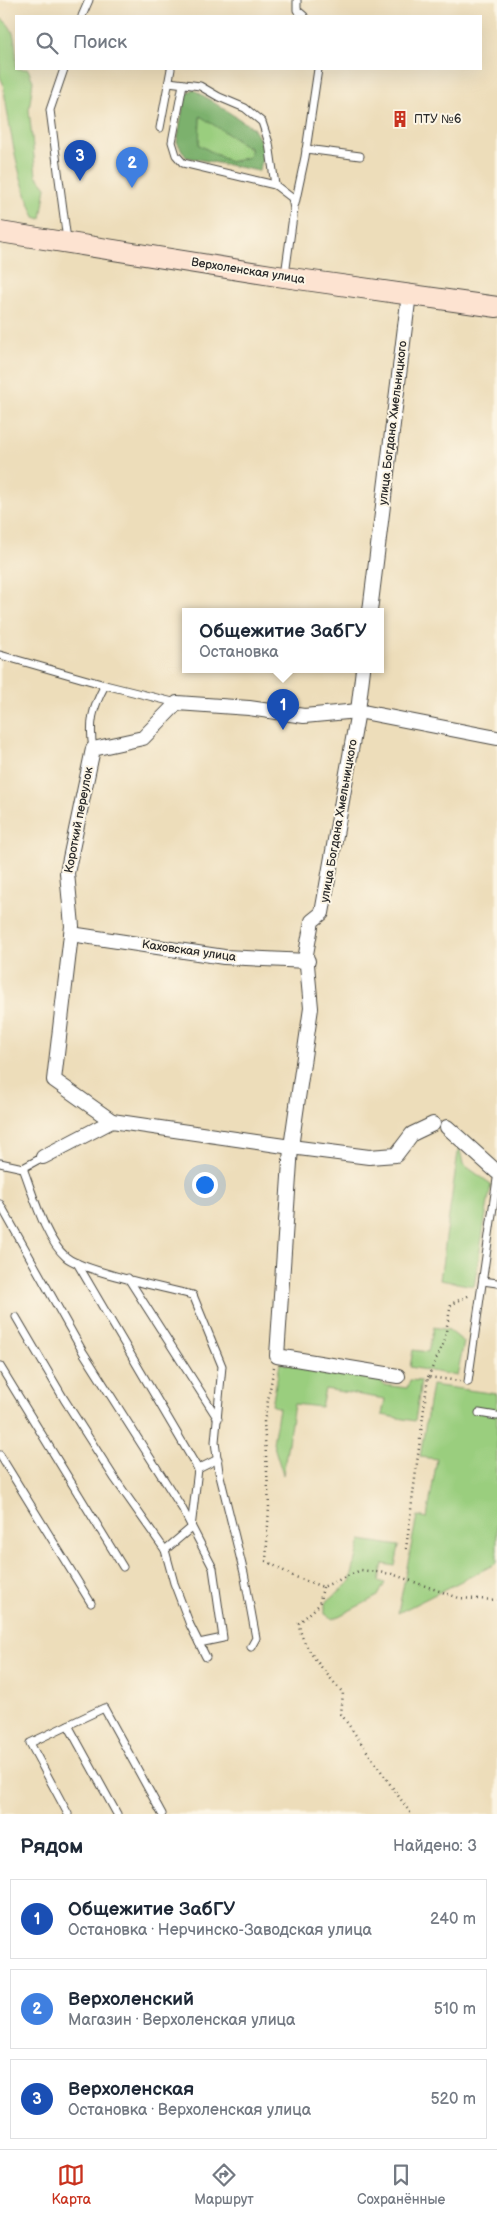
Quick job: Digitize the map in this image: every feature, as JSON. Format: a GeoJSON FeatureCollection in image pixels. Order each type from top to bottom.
{"type":"FeatureCollection","features":[{"type":"Feature","properties":{"kind":"main road","name":"Верхоленская улица"},"geometry":{"type":"LineString","coordinates":[[0,232],[284,277],[497,307]]}},
{"type":"Feature","properties":{"kind":"street","name":"улица Богдана Хмельницкого"},"geometry":{"type":"LineString","coordinates":[[370,608],[409,294]]}},
{"type":"Feature","properties":{"kind":"street","name":"улица Богдана Хмельницкого"},"geometry":{"type":"LineString","coordinates":[[276,1356],[291,1147],[311,1008],[306,954],[312,921],[322,913],[358,710],[363,673]]}},
{"type":"Feature","properties":{"kind":"street"},"geometry":{"type":"LineString","coordinates":[[177,703],[249,708],[304,716],[358,710],[497,738]]}},
{"type":"Feature","properties":{"kind":"street","name":"Короткий переулок"},"geometry":{"type":"LineString","coordinates":[[112,1121],[54,1080],[71,934],[68,873],[93,749],[143,738],[177,703]]}},
{"type":"Feature","properties":{"kind":"street","name":"Каховская улица"},"geometry":{"type":"LineString","coordinates":[[71,934],[224,957],[308,961]]}},
{"type":"Feature","properties":{"kind":"street"},"geometry":{"type":"LineString","coordinates":[[43,1157],[112,1121],[368,1157],[396,1155],[412,1134],[440,1125],[497,1172]]}},
{"type":"Feature","properties":{"kind":"street"},"geometry":{"type":"LineString","coordinates":[[276,1356],[398,1376]]}},
{"type":"Feature","properties":{"kind":"lane"},"geometry":{"type":"LineString","coordinates":[[82,15],[89,0]]}},
{"type":"Feature","properties":{"kind":"lane"},"geometry":{"type":"LineString","coordinates":[[297,0],[297,10],[303,15]]}},
{"type":"Feature","properties":{"kind":"lane"},"geometry":{"type":"LineString","coordinates":[[64,70],[50,110],[68,244]]}},
{"type":"Feature","properties":{"kind":"lane"},"geometry":{"type":"LineString","coordinates":[[160,128],[171,70]]}},
{"type":"Feature","properties":{"kind":"lane"},"geometry":{"type":"LineString","coordinates":[[284,277],[318,70]]}},
{"type":"Feature","properties":{"kind":"lane"},"geometry":{"type":"LineString","coordinates":[[168,82],[200,86],[219,97],[245,108],[262,122],[269,143],[275,185]]}},
{"type":"Feature","properties":{"kind":"lane"},"geometry":{"type":"LineString","coordinates":[[183,84],[172,142],[176,155],[184,163],[275,185],[292,198],[294,209]]}},
{"type":"Feature","properties":{"kind":"lane"},"geometry":{"type":"LineString","coordinates":[[306,148],[360,156]]}},
{"type":"Feature","properties":{"kind":"lane"},"geometry":{"type":"LineString","coordinates":[[0,655],[177,703]]}},
{"type":"Feature","properties":{"kind":"lane"},"geometry":{"type":"LineString","coordinates":[[93,749],[90,726],[99,697],[105,685]]}},
{"type":"Feature","properties":{"kind":"lane"},"geometry":{"type":"LineString","coordinates":[[0,1163],[24,1168],[43,1157]]}},
{"type":"Feature","properties":{"kind":"lane"},"geometry":{"type":"LineString","coordinates":[[24,1168],[54,1242],[66,1258],[77,1263],[193,1296],[222,1366],[215,1442],[256,1638],[251,1646]]}},
{"type":"Feature","properties":{"kind":"lane"},"geometry":{"type":"LineString","coordinates":[[468,1382],[497,1179]]}},
{"type":"Feature","properties":{"kind":"lane"},"geometry":{"type":"LineString","coordinates":[[0,1204],[83,1352],[182,1508],[213,1568],[223,1638],[199,1643]]}},
{"type":"Feature","properties":{"kind":"lane"},"geometry":{"type":"LineString","coordinates":[[77,1263],[198,1469],[191,1528],[164,1550]]}},
{"type":"Feature","properties":{"kind":"lane"},"geometry":{"type":"LineString","coordinates":[[128,1278],[218,1420]]}},
{"type":"Feature","properties":{"kind":"lane"},"geometry":{"type":"LineString","coordinates":[[483,1281],[497,1283]]}},
{"type":"Feature","properties":{"kind":"lane"},"geometry":{"type":"LineString","coordinates":[[16,1317],[90,1439],[164,1550],[174,1583],[206,1657]]}},
{"type":"Feature","properties":{"kind":"lane"},"geometry":{"type":"LineString","coordinates":[[0,1366],[123,1567]]}},
{"type":"Feature","properties":{"kind":"lane"},"geometry":{"type":"LineString","coordinates":[[479,1413],[497,1416]]}},
{"type":"Feature","properties":{"kind":"lane"},"geometry":{"type":"LineString","coordinates":[[0,1455],[90,1603]]}},
{"type":"Feature","properties":{"kind":"lane"},"geometry":{"type":"LineString","coordinates":[[198,1469],[218,1459]]}},
{"type":"Feature","properties":{"kind":"lane"},"geometry":{"type":"LineString","coordinates":[[68,1814],[30,1743],[104,1708],[162,1814]]}},
{"type":"Feature","properties":{"kind":"lane"},"geometry":{"type":"LineString","coordinates":[[68,1725],[117,1814]]}},
{"type":"Feature","properties":{"kind":"path"},"geometry":{"type":"LineString","coordinates":[[406,1549],[428,1377],[444,1342],[451,1304],[482,1290]]}},
{"type":"Feature","properties":{"kind":"path"},"geometry":{"type":"LineString","coordinates":[[276,1356],[264,1422],[269,1506],[266,1561],[293,1576],[323,1587],[361,1570],[392,1574],[459,1598],[497,1600]]}},
{"type":"Feature","properties":{"kind":"path"},"geometry":{"type":"LineString","coordinates":[[428,1377],[468,1382]]}},
{"type":"Feature","properties":{"kind":"path"},"geometry":{"type":"LineString","coordinates":[[323,1587],[319,1605],[299,1623],[300,1634],[322,1668],[343,1693],[341,1714],[411,1814]]}},
{"type":"Feature","properties":{"kind":"green space"},"geometry":{"type":"Polygon","coordinates":[[[0,18],[6,22],[13,33],[15,40],[15,70],[28,70],[33,81],[29,110],[36,175],[46,187],[41,219],[35,217],[18,168],[3,83],[0,77],[0,18]]]}},
{"type":"Feature","properties":{"kind":"green space"},"geometry":{"type":"Polygon","coordinates":[[[193,89],[253,128],[265,148],[259,171],[186,157],[177,142],[185,95],[193,89]],[[200,116],[199,145],[230,162],[249,157],[251,149],[200,116]]]}},
{"type":"Feature","properties":{"kind":"green space"},"geometry":{"type":"Polygon","coordinates":[[[200,115],[251,150],[249,157],[230,162],[199,145],[200,115]]]}},
{"type":"Feature","properties":{"kind":"green space"},"geometry":{"type":"Polygon","coordinates":[[[459,1145],[463,1164],[491,1184],[474,1286],[440,1280],[459,1145]]]}},
{"type":"Feature","properties":{"kind":"green space"},"geometry":{"type":"Polygon","coordinates":[[[434,1327],[449,1330],[464,1342],[457,1376],[410,1367],[413,1350],[428,1352],[434,1327]]]}},
{"type":"Feature","properties":{"kind":"green space"},"geometry":{"type":"Polygon","coordinates":[[[280,1363],[381,1380],[383,1385],[407,1388],[410,1380],[421,1381],[415,1421],[382,1415],[385,1399],[325,1389],[321,1407],[294,1404],[283,1475],[273,1443],[279,1408],[272,1405],[280,1363]]]}},
{"type":"Feature","properties":{"kind":"green space"},"geometry":{"type":"Polygon","coordinates":[[[432,1385],[497,1394],[497,1563],[398,1613],[417,1516],[427,1518],[437,1459],[420,1457],[432,1385]]]}},
{"type":"Feature","properties":{"kind":"green space"},"geometry":{"type":"Polygon","coordinates":[[[361,1540],[399,1546],[395,1566],[383,1564],[379,1581],[385,1583],[378,1596],[333,1619],[325,1614],[325,1603],[350,1582],[361,1540]]]}},
{"type":"Feature","properties":{"kind":"place","name":"ПТУ №6"},"geometry":{"type":"Point","coordinates":[400,119]}},
{"type":"Feature","properties":{"kind":"place","name":"Верхоленская"},"geometry":{"type":"Point","coordinates":[80,181]}},
{"type":"Feature","properties":{"kind":"place","name":"Верхоленский"},"geometry":{"type":"Point","coordinates":[132,188]}},
{"type":"Feature","properties":{"kind":"place","name":"Общежитие ЗабГУ"},"geometry":{"type":"Point","coordinates":[283,730]}}]}
